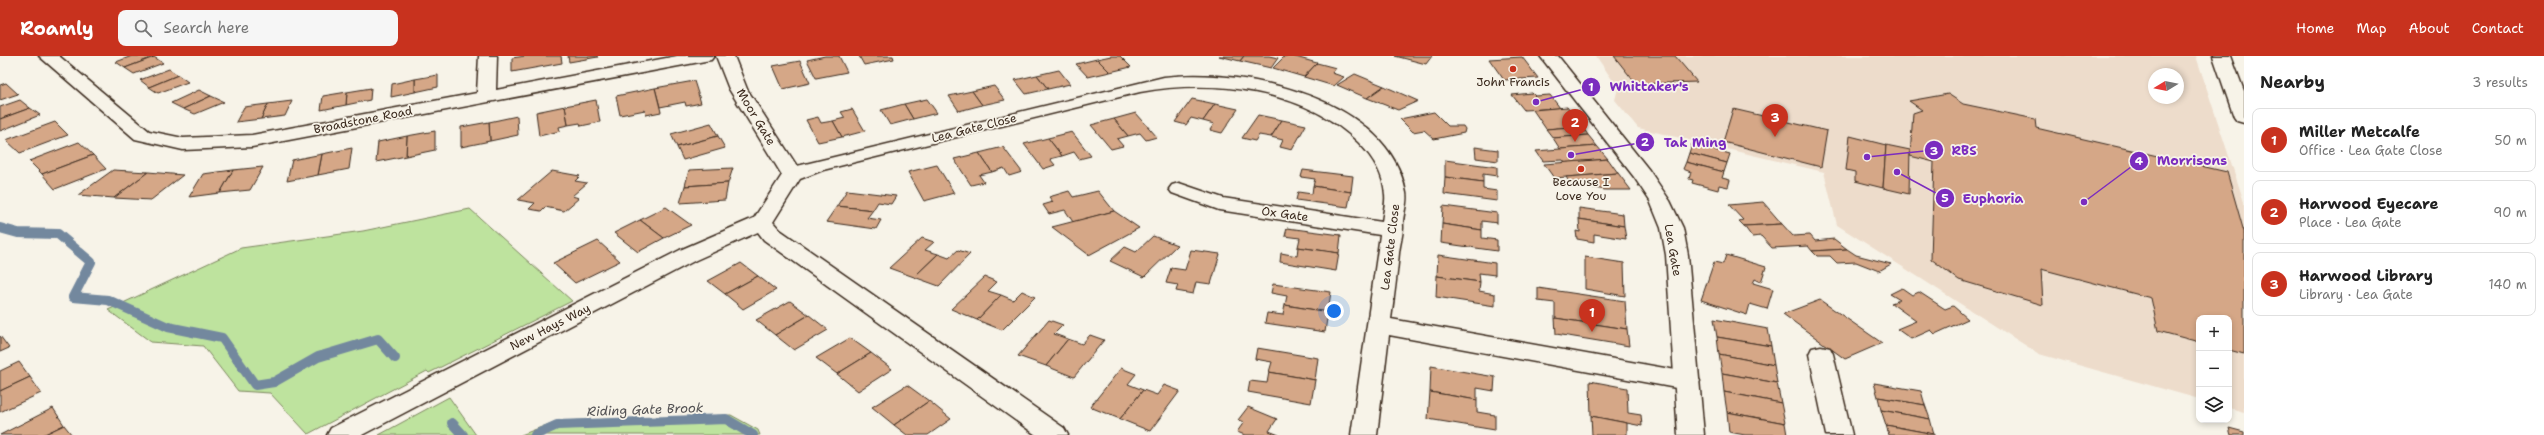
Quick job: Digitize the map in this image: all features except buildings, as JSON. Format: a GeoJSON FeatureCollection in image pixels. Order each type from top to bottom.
{"type":"FeatureCollection","features":[{"type":"Feature","properties":{"kind":"street","name":"Broadstone Road"},"geometry":{"type":"LineString","coordinates":[[48,56],[142,135],[160,142],[187,145],[252,141],[705,56]]}},
{"type":"Feature","properties":{"kind":"street"},"geometry":{"type":"LineString","coordinates":[[486,96],[488,56]]}},
{"type":"Feature","properties":{"kind":"street","name":"Moor Gate"},"geometry":{"type":"LineString","coordinates":[[725,56],[738,89],[792,175]]}},
{"type":"Feature","properties":{"kind":"street","name":"Lea Gate"},"geometry":{"type":"LineString","coordinates":[[1549,56],[1642,174],[1660,201],[1672,228],[1677,255],[1691,435]]}},
{"type":"Feature","properties":{"kind":"street"},"geometry":{"type":"LineString","coordinates":[[2222,56],[2244,117]]}},
{"type":"Feature","properties":{"kind":"street","name":"Lea Gate Close"},"geometry":{"type":"LineString","coordinates":[[792,175],[816,166],[1140,87],[1188,81],[1217,82],[1271,90],[1330,112],[1356,129],[1376,148],[1390,172],[1396,195],[1393,230],[1364,435]]}},
{"type":"Feature","properties":{"kind":"street"},"geometry":{"type":"LineString","coordinates":[[792,175],[762,222],[772,235],[1055,435]]}},
{"type":"Feature","properties":{"kind":"street","name":"Ox Gate"},"geometry":{"type":"LineString","coordinates":[[1179,190],[1219,204],[1393,230]]}},
{"type":"Feature","properties":{"kind":"street","name":"New Hays Way"},"geometry":{"type":"LineString","coordinates":[[340,435],[688,255],[762,222]]}},
{"type":"Feature","properties":{"kind":"street"},"geometry":{"type":"LineString","coordinates":[[1380,325],[1687,381]]}},
{"type":"Feature","properties":{"kind":"street"},"geometry":{"type":"LineString","coordinates":[[1821,354],[1839,435]]}},
{"type":"Feature","properties":{"kind":"shaded area"},"geometry":{"type":"Polygon","coordinates":[[[1596,56],[2196,56],[2244,202],[2244,412],[2232,409],[2232,315],[2196,315],[2196,398],[2039,354],[1837,225],[1824,172],[1638,128],[1615,100],[1618,88],[1596,56]]]}},
{"type":"Feature","properties":{"kind":"green space"},"geometry":{"type":"Polygon","coordinates":[[[470,209],[572,301],[429,373],[427,371],[308,434],[270,393],[238,391],[203,346],[151,342],[108,310],[241,248],[363,231],[470,209]]]}},
{"type":"Feature","properties":{"kind":"green space"},"geometry":{"type":"Polygon","coordinates":[[[449,397],[476,435],[379,435],[449,397]]]}},
{"type":"Feature","properties":{"kind":"green space"},"geometry":{"type":"Polygon","coordinates":[[[731,415],[758,430],[760,435],[521,435],[557,421],[731,415]]]}},
{"type":"Feature","properties":{"kind":"waterway","name":"Riding Gate Brook"},"geometry":{"type":"LineString","coordinates":[[0,228],[18,233],[58,234],[91,262],[73,297],[108,300],[168,327],[222,338],[255,385],[274,382],[318,357],[378,339],[395,358]]}},
{"type":"Feature","properties":{"kind":"waterway","name":"Riding Gate Brook"},"geometry":{"type":"LineString","coordinates":[[535,435],[557,425],[726,419],[753,435]]}},
{"type":"Feature","properties":{"kind":"waterway","name":"Riding Gate Brook"},"geometry":{"type":"LineString","coordinates":[[452,423],[463,435]]}},
{"type":"Feature","properties":{"kind":"place","name":"John Francis"},"geometry":{"type":"Point","coordinates":[1513,69]}},
{"type":"Feature","properties":{"kind":"place","name":"Whittaker's"},"geometry":{"type":"Point","coordinates":[1536,102]}},
{"type":"Feature","properties":{"kind":"place","name":"Harwood Library"},"geometry":{"type":"Point","coordinates":[1775,137]}},
{"type":"Feature","properties":{"kind":"place","name":"Harwood Eyecare"},"geometry":{"type":"Point","coordinates":[1575,142]}},
{"type":"Feature","properties":{"kind":"place","name":"Tak Ming"},"geometry":{"type":"Point","coordinates":[1571,155]}},
{"type":"Feature","properties":{"kind":"place","name":"RBS"},"geometry":{"type":"Point","coordinates":[1867,157]}},
{"type":"Feature","properties":{"kind":"place","name":"Because I Love You"},"geometry":{"type":"Point","coordinates":[1581,169]}},
{"type":"Feature","properties":{"kind":"place","name":"Euphoria"},"geometry":{"type":"Point","coordinates":[1897,172]}},
{"type":"Feature","properties":{"kind":"place","name":"Morrisons"},"geometry":{"type":"Point","coordinates":[2084,202]}},
{"type":"Feature","properties":{"kind":"place","name":"Miller Metcalfe"},"geometry":{"type":"Point","coordinates":[1592,332]}}]}
